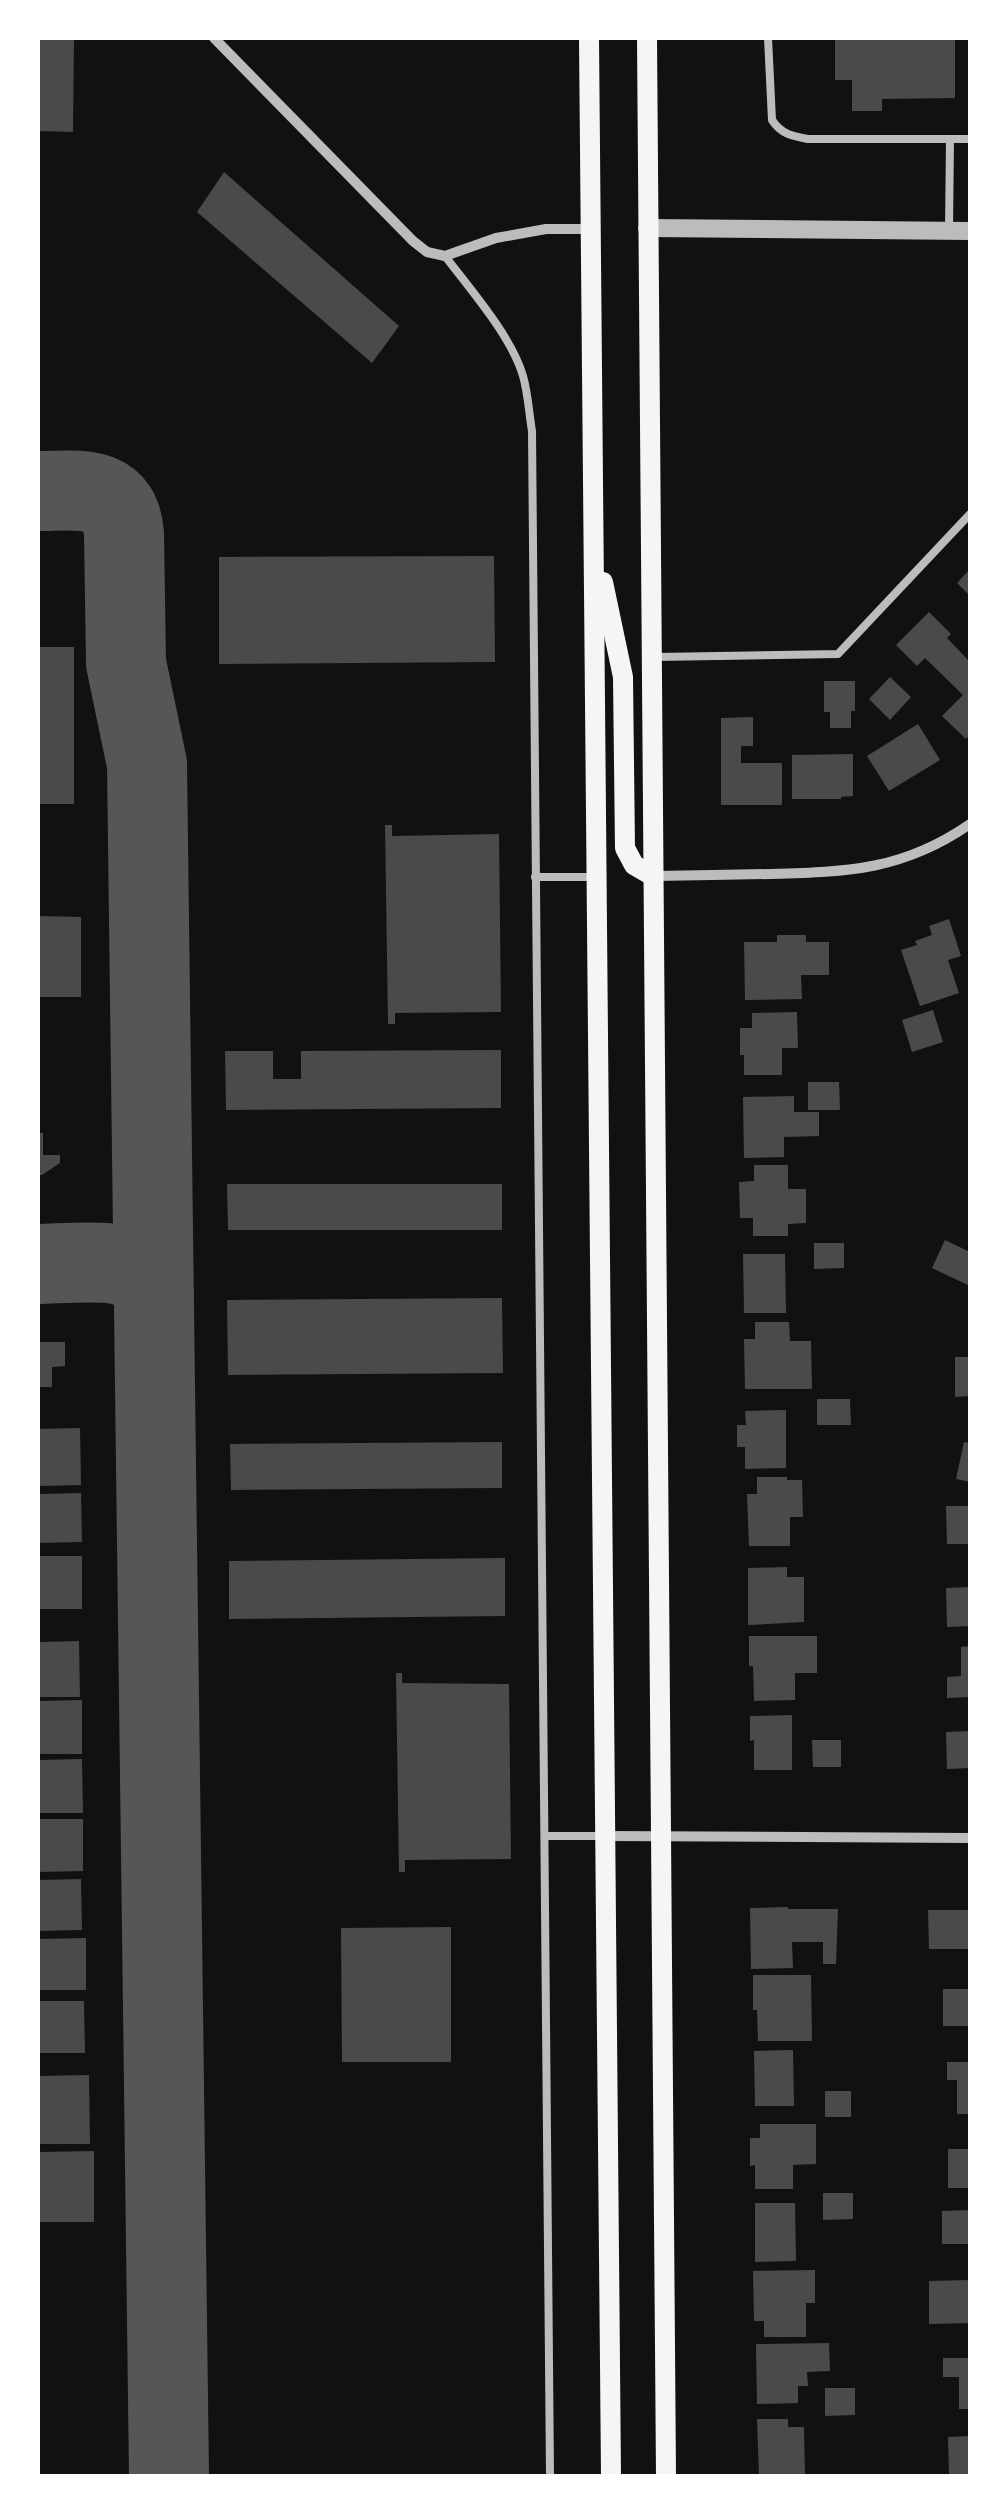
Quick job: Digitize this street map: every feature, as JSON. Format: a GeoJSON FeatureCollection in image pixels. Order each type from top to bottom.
{"type":"FeatureCollection","features":[{"type":"Feature","properties":{"kind":"main road"},"geometry":{"type":"LineString","coordinates":[[590,38],[611,2476]]}},
{"type":"Feature","properties":{"kind":"main road"},"geometry":{"type":"LineString","coordinates":[[647,38],[666,2476]]}},
{"type":"Feature","properties":{"kind":"main road"},"geometry":{"type":"LineString","coordinates":[[594,542],[622,677],[626,848],[634,865],[653,876]]}},
{"type":"Feature","properties":{"kind":"street"},"geometry":{"type":"LineString","coordinates":[[214,38],[426,252],[445,256],[496,238],[546,229],[590,229]]}},
{"type":"Feature","properties":{"kind":"street"},"geometry":{"type":"LineString","coordinates":[[647,228],[970,230]]}},
{"type":"Feature","properties":{"kind":"street"},"geometry":{"type":"LineString","coordinates":[[653,876],[838,872],[880,866],[916,854],[970,824]]}},
{"type":"Feature","properties":{"kind":"street"},"geometry":{"type":"LineString","coordinates":[[606,1836],[970,1838]]}},
{"type":"Feature","properties":{"kind":"lane"},"geometry":{"type":"LineString","coordinates":[[768,38],[772,120],[789,136],[970,139]]}},
{"type":"Feature","properties":{"kind":"lane"},"geometry":{"type":"LineString","coordinates":[[950,139],[950,230]]}},
{"type":"Feature","properties":{"kind":"lane"},"geometry":{"type":"LineString","coordinates":[[445,256],[514,355],[523,376],[532,430],[550,2476]]}},
{"type":"Feature","properties":{"kind":"lane"},"geometry":{"type":"LineString","coordinates":[[651,657],[838,654],[970,514]]}},
{"type":"Feature","properties":{"kind":"lane"},"geometry":{"type":"LineString","coordinates":[[535,876],[597,877]]}},
{"type":"Feature","properties":{"kind":"lane"},"geometry":{"type":"LineString","coordinates":[[545,1836],[606,1836]]}},
{"type":"Feature","properties":{"kind":"building"},"geometry":{"type":"Polygon","coordinates":[[[38,38],[74,38],[73,132],[38,131],[38,38]]]}},
{"type":"Feature","properties":{"kind":"building"},"geometry":{"type":"Polygon","coordinates":[[[835,38],[955,38],[955,98],[882,99],[882,111],[852,111],[852,80],[835,80],[835,38]]]}},
{"type":"Feature","properties":{"kind":"building"},"geometry":{"type":"Polygon","coordinates":[[[224,172],[399,326],[372,363],[197,212],[224,172]]]}},
{"type":"Feature","properties":{"kind":"building"},"geometry":{"type":"Polygon","coordinates":[[[494,556],[495,662],[219,664],[219,557],[494,556]]]}},
{"type":"Feature","properties":{"kind":"building"},"geometry":{"type":"Polygon","coordinates":[[[970,569],[970,596],[957,583],[970,569]]]}},
{"type":"Feature","properties":{"kind":"building"},"geometry":{"type":"Polygon","coordinates":[[[929,612],[951,634],[947,638],[970,662],[970,734],[966,739],[942,716],[963,695],[925,658],[917,666],[896,645],[929,612]]]}},
{"type":"Feature","properties":{"kind":"building"},"geometry":{"type":"Polygon","coordinates":[[[38,647],[74,647],[74,804],[38,804],[38,647]]]}},
{"type":"Feature","properties":{"kind":"building"},"geometry":{"type":"Polygon","coordinates":[[[890,677],[911,697],[890,720],[869,699],[890,677]]]}},
{"type":"Feature","properties":{"kind":"building"},"geometry":{"type":"Polygon","coordinates":[[[824,681],[855,681],[851,728],[830,728],[830,712],[824,712],[824,681]]]}},
{"type":"Feature","properties":{"kind":"building"},"geometry":{"type":"Polygon","coordinates":[[[753,717],[753,746],[741,746],[741,763],[782,763],[782,805],[721,805],[721,718],[753,717]]]}},
{"type":"Feature","properties":{"kind":"building"},"geometry":{"type":"Polygon","coordinates":[[[918,724],[940,760],[889,791],[867,756],[918,724]]]}},
{"type":"Feature","properties":{"kind":"building"},"geometry":{"type":"Polygon","coordinates":[[[853,754],[853,796],[792,799],[792,755],[853,754]]]}},
{"type":"Feature","properties":{"kind":"building"},"geometry":{"type":"Polygon","coordinates":[[[385,825],[392,825],[392,836],[499,834],[501,1012],[395,1013],[395,1024],[388,1024],[385,825]]]}},
{"type":"Feature","properties":{"kind":"building"},"geometry":{"type":"Polygon","coordinates":[[[38,916],[81,917],[81,997],[38,997],[38,916]]]}},
{"type":"Feature","properties":{"kind":"building"},"geometry":{"type":"Polygon","coordinates":[[[949,919],[961,956],[948,960],[959,993],[920,1006],[901,950],[932,935],[929,926],[949,919]]]}},
{"type":"Feature","properties":{"kind":"building"},"geometry":{"type":"Polygon","coordinates":[[[777,935],[806,935],[806,942],[829,942],[829,975],[801,975],[802,999],[745,1000],[744,942],[777,942],[777,935]]]}},
{"type":"Feature","properties":{"kind":"building"},"geometry":{"type":"Polygon","coordinates":[[[933,1010],[943,1042],[912,1052],[902,1020],[933,1010]]]}},
{"type":"Feature","properties":{"kind":"building"},"geometry":{"type":"Polygon","coordinates":[[[797,1012],[798,1048],[782,1048],[782,1075],[744,1075],[740,1028],[752,1028],[752,1013],[797,1012]]]}},
{"type":"Feature","properties":{"kind":"building"},"geometry":{"type":"Polygon","coordinates":[[[501,1050],[501,1108],[226,1110],[225,1051],[273,1051],[273,1079],[301,1079],[301,1051],[501,1050]]]}},
{"type":"Feature","properties":{"kind":"building"},"geometry":{"type":"Polygon","coordinates":[[[808,1082],[839,1082],[840,1110],[808,1110],[808,1082]]]}},
{"type":"Feature","properties":{"kind":"building"},"geometry":{"type":"Polygon","coordinates":[[[794,1096],[794,1112],[819,1112],[819,1136],[784,1137],[784,1157],[744,1158],[743,1097],[794,1096]]]}},
{"type":"Feature","properties":{"kind":"building"},"geometry":{"type":"Polygon","coordinates":[[[38,1133],[43,1133],[43,1155],[60,1155],[60,1163],[42,1175],[38,1175],[38,1133]]]}},
{"type":"Feature","properties":{"kind":"building"},"geometry":{"type":"Polygon","coordinates":[[[754,1165],[788,1165],[788,1189],[806,1189],[806,1223],[788,1224],[788,1236],[753,1236],[753,1218],[740,1218],[739,1182],[754,1181],[754,1165]]]}},
{"type":"Feature","properties":{"kind":"building"},"geometry":{"type":"Polygon","coordinates":[[[227,1184],[502,1184],[502,1230],[228,1230],[227,1184]]]}},
{"type":"Feature","properties":{"kind":"building"},"geometry":{"type":"Polygon","coordinates":[[[945,1240],[970,1252],[970,1286],[932,1268],[945,1240]]]}},
{"type":"Feature","properties":{"kind":"building"},"geometry":{"type":"Polygon","coordinates":[[[814,1243],[844,1243],[844,1268],[814,1269],[814,1243]]]}},
{"type":"Feature","properties":{"kind":"building"},"geometry":{"type":"Polygon","coordinates":[[[743,1254],[785,1254],[786,1313],[744,1313],[743,1254]]]}},
{"type":"Feature","properties":{"kind":"building"},"geometry":{"type":"Polygon","coordinates":[[[502,1298],[503,1373],[228,1375],[227,1300],[502,1298]]]}},
{"type":"Feature","properties":{"kind":"building"},"geometry":{"type":"Polygon","coordinates":[[[755,1322],[789,1322],[790,1341],[811,1341],[812,1389],[745,1389],[744,1339],[755,1339],[755,1322]]]}},
{"type":"Feature","properties":{"kind":"building"},"geometry":{"type":"Polygon","coordinates":[[[38,1342],[65,1342],[65,1366],[52,1367],[52,1387],[38,1387],[38,1342]]]}},
{"type":"Feature","properties":{"kind":"building"},"geometry":{"type":"Polygon","coordinates":[[[955,1357],[970,1357],[970,1396],[955,1397],[955,1357]]]}},
{"type":"Feature","properties":{"kind":"building"},"geometry":{"type":"Polygon","coordinates":[[[817,1399],[850,1399],[851,1425],[817,1425],[817,1399]]]}},
{"type":"Feature","properties":{"kind":"building"},"geometry":{"type":"Polygon","coordinates":[[[786,1410],[786,1468],[745,1469],[745,1447],[737,1447],[737,1425],[746,1425],[745,1411],[786,1410]]]}},
{"type":"Feature","properties":{"kind":"building"},"geometry":{"type":"Polygon","coordinates":[[[80,1428],[81,1485],[38,1486],[38,1429],[80,1428]]]}},
{"type":"Feature","properties":{"kind":"building"},"geometry":{"type":"Polygon","coordinates":[[[502,1442],[502,1488],[231,1490],[230,1444],[502,1442]]]}},
{"type":"Feature","properties":{"kind":"building"},"geometry":{"type":"Polygon","coordinates":[[[964,1442],[970,1443],[970,1482],[956,1479],[964,1442]]]}},
{"type":"Feature","properties":{"kind":"building"},"geometry":{"type":"Polygon","coordinates":[[[757,1477],[802,1480],[803,1517],[790,1517],[790,1546],[749,1546],[747,1494],[757,1494],[757,1477]]]}},
{"type":"Feature","properties":{"kind":"building"},"geometry":{"type":"Polygon","coordinates":[[[81,1493],[82,1542],[38,1543],[38,1494],[81,1493]]]}},
{"type":"Feature","properties":{"kind":"building"},"geometry":{"type":"Polygon","coordinates":[[[946,1506],[970,1506],[970,1544],[947,1544],[946,1506]]]}},
{"type":"Feature","properties":{"kind":"building"},"geometry":{"type":"Polygon","coordinates":[[[38,1556],[82,1556],[82,1609],[38,1609],[38,1556]]]}},
{"type":"Feature","properties":{"kind":"building"},"geometry":{"type":"Polygon","coordinates":[[[505,1558],[505,1616],[229,1619],[229,1561],[505,1558]]]}},
{"type":"Feature","properties":{"kind":"building"},"geometry":{"type":"Polygon","coordinates":[[[787,1567],[787,1577],[804,1577],[804,1622],[748,1625],[748,1568],[787,1567]]]}},
{"type":"Feature","properties":{"kind":"building"},"geometry":{"type":"Polygon","coordinates":[[[970,1587],[970,1626],[947,1627],[946,1588],[970,1587]]]}},
{"type":"Feature","properties":{"kind":"building"},"geometry":{"type":"Polygon","coordinates":[[[749,1636],[817,1636],[817,1673],[795,1673],[795,1700],[754,1701],[749,1636]]]}},
{"type":"Feature","properties":{"kind":"building"},"geometry":{"type":"Polygon","coordinates":[[[79,1641],[80,1697],[38,1697],[38,1642],[79,1641]]]}},
{"type":"Feature","properties":{"kind":"building"},"geometry":{"type":"Polygon","coordinates":[[[970,1646],[970,1697],[947,1698],[947,1677],[961,1676],[961,1647],[970,1646]]]}},
{"type":"Feature","properties":{"kind":"building"},"geometry":{"type":"Polygon","coordinates":[[[396,1673],[402,1673],[402,1683],[509,1684],[511,1859],[405,1860],[405,1872],[399,1872],[396,1673]]]}},
{"type":"Feature","properties":{"kind":"building"},"geometry":{"type":"Polygon","coordinates":[[[82,1700],[82,1754],[38,1754],[38,1701],[82,1700]]]}},
{"type":"Feature","properties":{"kind":"building"},"geometry":{"type":"Polygon","coordinates":[[[792,1715],[792,1770],[754,1770],[750,1716],[792,1715]]]}},
{"type":"Feature","properties":{"kind":"building"},"geometry":{"type":"Polygon","coordinates":[[[970,1731],[970,1768],[947,1769],[946,1732],[970,1731]]]}},
{"type":"Feature","properties":{"kind":"building"},"geometry":{"type":"Polygon","coordinates":[[[812,1740],[841,1740],[841,1767],[813,1767],[812,1740]]]}},
{"type":"Feature","properties":{"kind":"building"},"geometry":{"type":"Polygon","coordinates":[[[82,1759],[83,1813],[38,1813],[38,1760],[82,1759]]]}},
{"type":"Feature","properties":{"kind":"building"},"geometry":{"type":"Polygon","coordinates":[[[38,1819],[83,1819],[83,1871],[38,1872],[38,1819]]]}},
{"type":"Feature","properties":{"kind":"building"},"geometry":{"type":"Polygon","coordinates":[[[81,1879],[82,1930],[38,1931],[38,1880],[81,1879]]]}},
{"type":"Feature","properties":{"kind":"building"},"geometry":{"type":"Polygon","coordinates":[[[750,1908],[838,1909],[836,1964],[823,1964],[823,1942],[792,1942],[793,1968],[751,1969],[750,1908]]]}},
{"type":"Feature","properties":{"kind":"building"},"geometry":{"type":"Polygon","coordinates":[[[928,1910],[970,1910],[970,1949],[929,1949],[928,1910]]]}},
{"type":"Feature","properties":{"kind":"building"},"geometry":{"type":"Polygon","coordinates":[[[451,1927],[451,2062],[342,2062],[341,1928],[451,1927]]]}},
{"type":"Feature","properties":{"kind":"building"},"geometry":{"type":"Polygon","coordinates":[[[86,1938],[86,1990],[38,1990],[38,1939],[86,1938]]]}},
{"type":"Feature","properties":{"kind":"building"},"geometry":{"type":"Polygon","coordinates":[[[753,1975],[811,1975],[812,2041],[758,2041],[753,1975]]]}},
{"type":"Feature","properties":{"kind":"building"},"geometry":{"type":"Polygon","coordinates":[[[943,1989],[970,1989],[970,2026],[943,2026],[943,1989]]]}},
{"type":"Feature","properties":{"kind":"building"},"geometry":{"type":"Polygon","coordinates":[[[38,2001],[84,2001],[85,2053],[38,2053],[38,2001]]]}},
{"type":"Feature","properties":{"kind":"building"},"geometry":{"type":"Polygon","coordinates":[[[793,2050],[794,2106],[755,2106],[754,2051],[793,2050]]]}},
{"type":"Feature","properties":{"kind":"building"},"geometry":{"type":"Polygon","coordinates":[[[947,2062],[970,2062],[970,2114],[957,2114],[957,2080],[947,2080],[947,2062]]]}},
{"type":"Feature","properties":{"kind":"building"},"geometry":{"type":"Polygon","coordinates":[[[89,2075],[90,2144],[38,2144],[38,2076],[89,2075]]]}},
{"type":"Feature","properties":{"kind":"building"},"geometry":{"type":"Polygon","coordinates":[[[825,2091],[851,2091],[851,2117],[825,2117],[825,2091]]]}},
{"type":"Feature","properties":{"kind":"building"},"geometry":{"type":"Polygon","coordinates":[[[760,2124],[816,2124],[816,2164],[793,2165],[793,2189],[755,2189],[750,2138],[760,2138],[760,2124]]]}},
{"type":"Feature","properties":{"kind":"building"},"geometry":{"type":"Polygon","coordinates":[[[948,2149],[970,2149],[970,2188],[948,2188],[948,2149]]]}},
{"type":"Feature","properties":{"kind":"building"},"geometry":{"type":"Polygon","coordinates":[[[94,2151],[94,2222],[38,2222],[38,2152],[94,2151]]]}},
{"type":"Feature","properties":{"kind":"building"},"geometry":{"type":"Polygon","coordinates":[[[823,2193],[853,2193],[853,2219],[823,2220],[823,2193]]]}},
{"type":"Feature","properties":{"kind":"building"},"geometry":{"type":"Polygon","coordinates":[[[755,2203],[795,2203],[796,2261],[755,2262],[755,2203]]]}},
{"type":"Feature","properties":{"kind":"building"},"geometry":{"type":"Polygon","coordinates":[[[970,2210],[970,2244],[942,2244],[942,2211],[970,2210]]]}},
{"type":"Feature","properties":{"kind":"building"},"geometry":{"type":"Polygon","coordinates":[[[815,2270],[815,2303],[806,2303],[806,2337],[764,2337],[764,2321],[754,2321],[753,2271],[815,2270]]]}},
{"type":"Feature","properties":{"kind":"building"},"geometry":{"type":"Polygon","coordinates":[[[970,2280],[970,2323],[929,2324],[929,2281],[970,2280]]]}},
{"type":"Feature","properties":{"kind":"building"},"geometry":{"type":"Polygon","coordinates":[[[829,2343],[830,2371],[807,2372],[808,2386],[798,2386],[798,2403],[757,2404],[756,2344],[829,2343]]]}},
{"type":"Feature","properties":{"kind":"building"},"geometry":{"type":"Polygon","coordinates":[[[943,2358],[970,2358],[970,2409],[959,2409],[959,2377],[943,2377],[943,2358]]]}},
{"type":"Feature","properties":{"kind":"building"},"geometry":{"type":"Polygon","coordinates":[[[825,2388],[855,2388],[855,2415],[825,2416],[825,2388]]]}},
{"type":"Feature","properties":{"kind":"building"},"geometry":{"type":"Polygon","coordinates":[[[757,2419],[788,2419],[788,2427],[804,2427],[805,2476],[759,2476],[757,2419]]]}},
{"type":"Feature","properties":{"kind":"building"},"geometry":{"type":"Polygon","coordinates":[[[970,2436],[970,2475],[949,2475],[948,2437],[970,2436]]]}},
{"type":"Feature","properties":{"kind":"taxiway"},"geometry":{"type":"LineString","coordinates":[[38,491],[94,493],[114,505],[121,517],[126,663],[147,764],[169,2476]]}},
{"type":"Feature","properties":{"kind":"taxiway"},"geometry":{"type":"LineString","coordinates":[[38,1264],[121,1265],[142,1275],[154,1296]]}}]}
